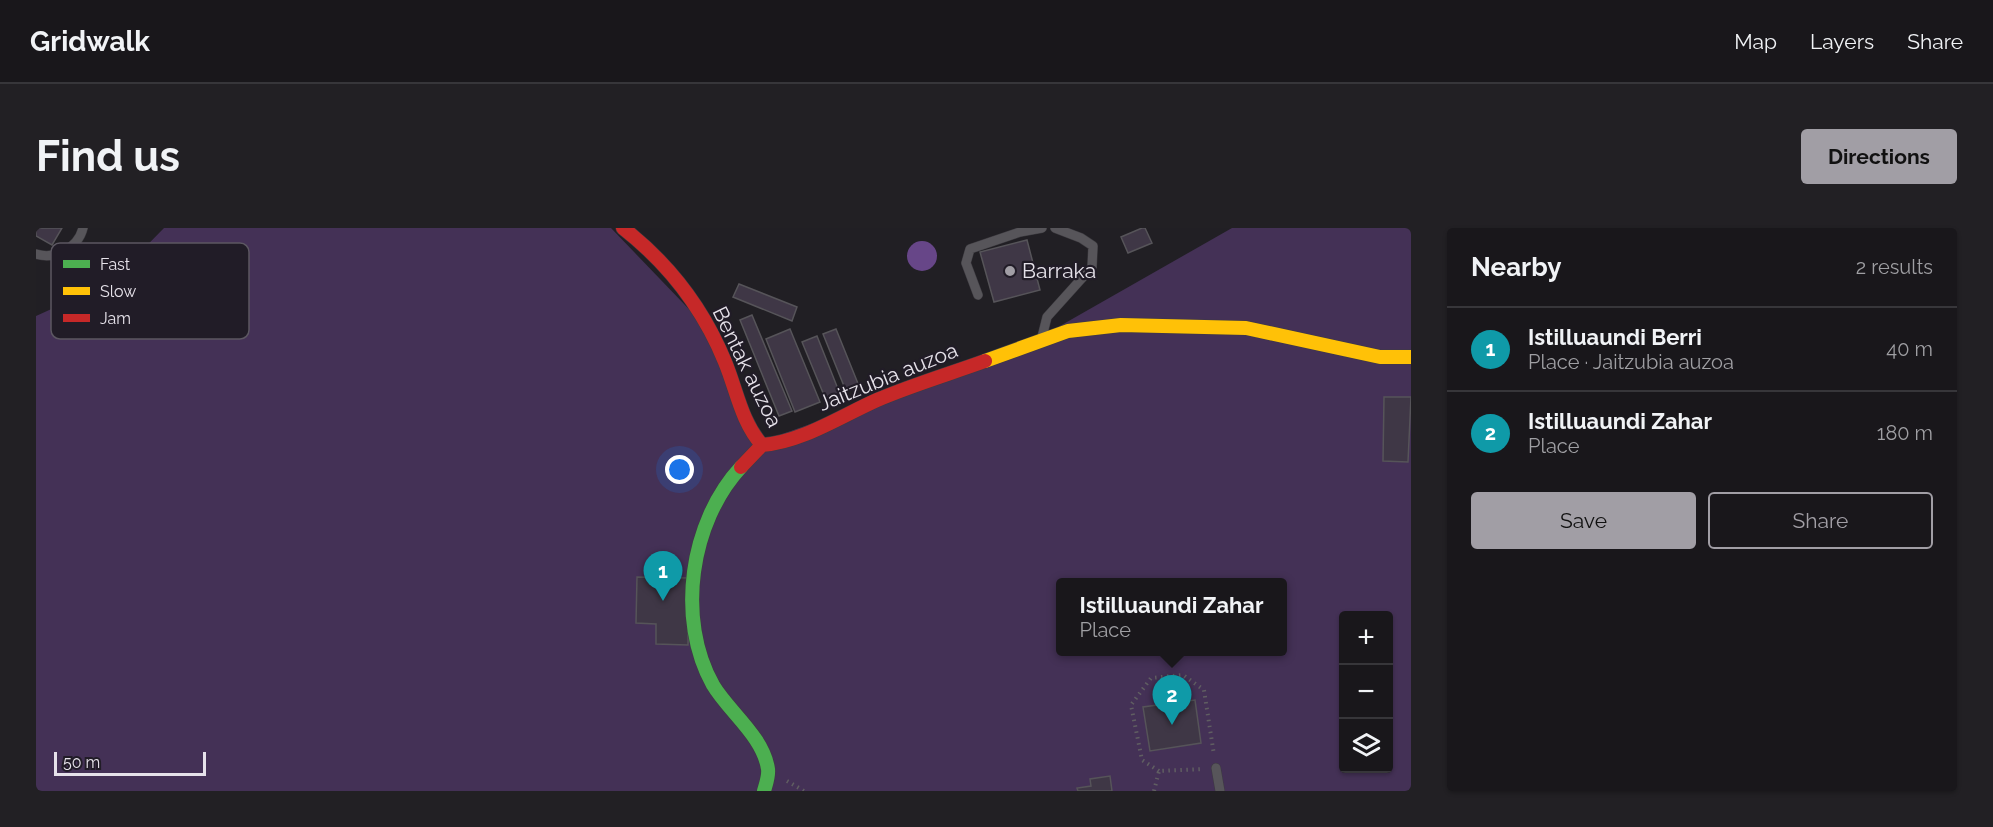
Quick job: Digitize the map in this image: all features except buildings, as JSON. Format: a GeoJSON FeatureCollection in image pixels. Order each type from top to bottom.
{"type":"FeatureCollection","features":[{"type":"Feature","properties":{"kind":"street","name":"Bentak auzoa"},"geometry":{"type":"LineString","coordinates":[[623,228],[650,247],[676,277],[703,319],[725,362],[743,416],[753,436],[762,445]]}},
{"type":"Feature","properties":{"kind":"street","name":"Jaitzubia auzoa"},"geometry":{"type":"LineString","coordinates":[[762,445],[776,444],[879,399],[1068,331],[1121,326],[1246,328],[1380,357],[1411,357]]}},
{"type":"Feature","properties":{"kind":"street"},"geometry":{"type":"LineString","coordinates":[[762,445],[716,499],[701,532],[695,576],[695,598],[698,651],[712,683],[737,719],[763,750],[769,771],[764,791]]}},
{"type":"Feature","properties":{"kind":"lane"},"geometry":{"type":"LineString","coordinates":[[74,243],[81,236],[83,228]]}},
{"type":"Feature","properties":{"kind":"lane"},"geometry":{"type":"LineString","coordinates":[[978,295],[966,263],[970,249],[1020,232],[1042,228]]}},
{"type":"Feature","properties":{"kind":"lane"},"geometry":{"type":"LineString","coordinates":[[1041,342],[1047,317],[1092,267],[1093,246],[1081,238],[1055,228]]}},
{"type":"Feature","properties":{"kind":"lane"},"geometry":{"type":"LineString","coordinates":[[36,254],[45,257],[51,255]]}},
{"type":"Feature","properties":{"kind":"lane"},"geometry":{"type":"LineString","coordinates":[[1216,768],[1220,791]]}},
{"type":"Feature","properties":{"kind":"path"},"geometry":{"type":"LineString","coordinates":[[1183,675],[1204,690],[1216,768],[1159,771],[1142,760],[1131,705],[1151,678],[1183,675]]}},
{"type":"Feature","properties":{"kind":"path"},"geometry":{"type":"LineString","coordinates":[[1154,791],[1159,771]]}},
{"type":"Feature","properties":{"kind":"shaded area"},"geometry":{"type":"Polygon","coordinates":[[[164,228],[611,228],[708,329],[760,442],[1016,351],[1232,228],[1411,228],[1411,791],[36,791],[36,316],[51,309],[51,339],[249,339],[249,243],[149,243],[164,228]]]}},
{"type":"Feature","properties":{"kind":"shaded area"},"geometry":{"type":"Polygon","coordinates":[[[922,241],[928,242],[936,250],[936,262],[928,270],[922,271],[916,270],[908,262],[907,256],[908,250],[916,242],[922,241]]]}},
{"type":"Feature","properties":{"kind":"traffic: fast"},"geometry":{"type":"LineString","coordinates":[[741,467],[724,489],[710,515],[700,543],[694,572],[692,602],[701,659],[713,685],[753,735],[765,757],[768,772],[764,791]]}},
{"type":"Feature","properties":{"kind":"traffic: slow"},"geometry":{"type":"LineString","coordinates":[[985,361],[1068,331],[1121,325],[1246,328],[1380,357],[1411,357]]}},
{"type":"Feature","properties":{"kind":"traffic: jam"},"geometry":{"type":"LineString","coordinates":[[623,228],[670,272],[695,305],[725,362],[749,426],[762,445]]}},
{"type":"Feature","properties":{"kind":"traffic: jam"},"geometry":{"type":"LineString","coordinates":[[741,467],[762,445],[806,434],[877,400],[985,361]]}},
{"type":"Feature","properties":{"kind":"place","name":"Barraka"},"geometry":{"type":"Point","coordinates":[1010,271]}},
{"type":"Feature","properties":{"kind":"place","name":"Istilluaundi Berri"},"geometry":{"type":"Point","coordinates":[663,601]}},
{"type":"Feature","properties":{"kind":"place","name":"Istilluaundi Zahar"},"geometry":{"type":"Point","coordinates":[1172,725]}}]}
